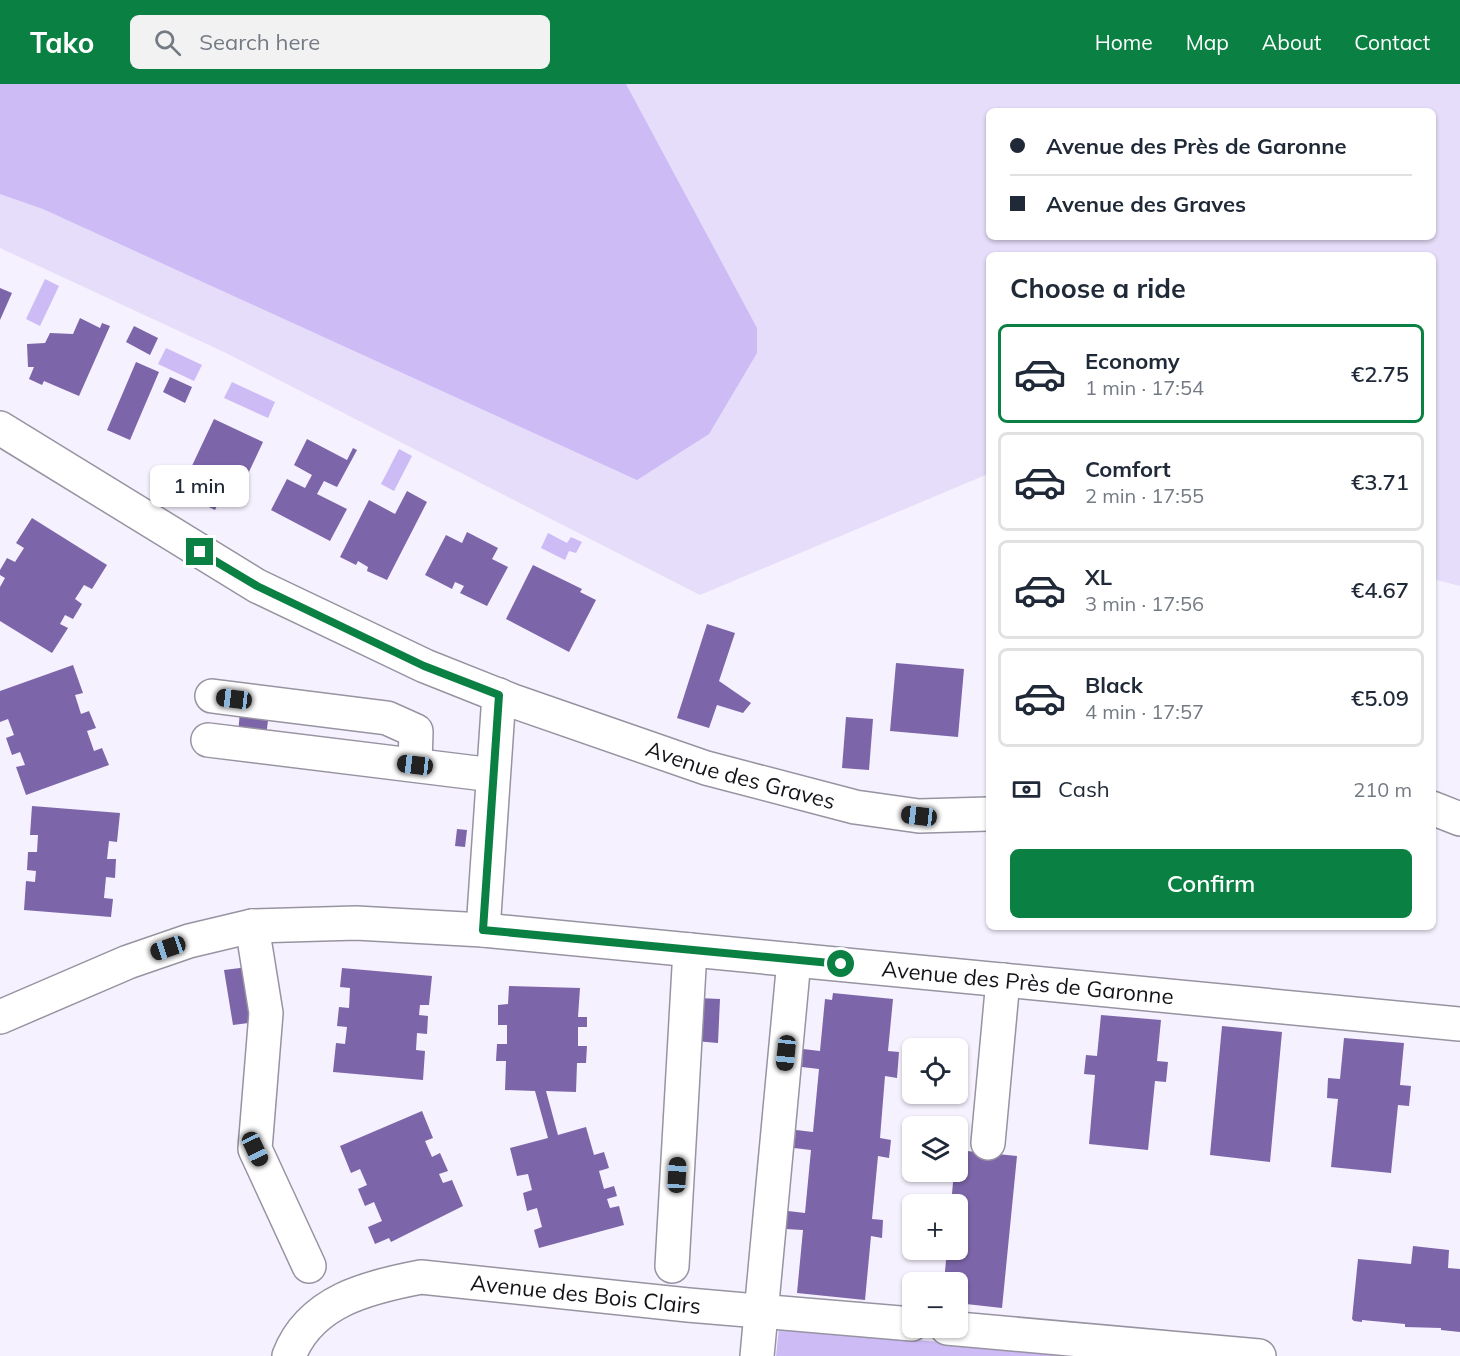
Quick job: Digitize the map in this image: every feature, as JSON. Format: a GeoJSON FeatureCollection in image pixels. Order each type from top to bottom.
{"type":"FeatureCollection","features":[{"type":"Feature","properties":{"kind":"street","name":"Avenue des Graves"},"geometry":{"type":"LineString","coordinates":[[0,428],[257,586],[424,666],[706,768],[855,807],[919,816],[986,814]]}},
{"type":"Feature","properties":{"kind":"street"},"geometry":{"type":"LineString","coordinates":[[483,930],[499,695]]}},
{"type":"Feature","properties":{"kind":"street"},"geometry":{"type":"LineString","coordinates":[[212,696],[387,718],[416,731],[415,765]]}},
{"type":"Feature","properties":{"kind":"street"},"geometry":{"type":"LineString","coordinates":[[208,740],[493,775]]}},
{"type":"Feature","properties":{"kind":"street"},"geometry":{"type":"LineString","coordinates":[[1436,810],[1460,819]]}},
{"type":"Feature","properties":{"kind":"street","name":"Avenue des Près de Garonne"},"geometry":{"type":"LineString","coordinates":[[0,1017],[128,962],[189,941],[252,926],[356,923],[483,930],[1460,1024]]}},
{"type":"Feature","properties":{"kind":"street"},"geometry":{"type":"LineString","coordinates":[[252,926],[266,1013],[255,1149],[309,1266]]}},
{"type":"Feature","properties":{"kind":"street"},"geometry":{"type":"LineString","coordinates":[[672,1266],[690,950]]}},
{"type":"Feature","properties":{"kind":"street"},"geometry":{"type":"LineString","coordinates":[[757,1356],[794,960]]}},
{"type":"Feature","properties":{"kind":"street"},"geometry":{"type":"LineString","coordinates":[[988,1143],[1004,980]]}},
{"type":"Feature","properties":{"kind":"street","name":"Avenue des Bois Clairs"},"geometry":{"type":"LineString","coordinates":[[289,1356],[295,1340],[313,1319],[343,1298],[385,1284],[421,1277],[688,1305],[902,1323]]}},
{"type":"Feature","properties":{"kind":"street"},"geometry":{"type":"LineString","coordinates":[[968,1330],[1258,1356]]}},
{"type":"Feature","properties":{"kind":"shaded area"},"geometry":{"type":"Polygon","coordinates":[[[0,84],[1460,84],[1460,586],[1436,580],[1436,252],[986,252],[986,475],[700,595],[224,352],[0,248],[0,84]]]}},
{"type":"Feature","properties":{"kind":"shaded area"},"geometry":{"type":"Polygon","coordinates":[[[0,84],[626,84],[757,328],[757,353],[709,434],[637,480],[43,209],[0,194],[0,84]]]}},
{"type":"Feature","properties":{"kind":"shaded area"},"geometry":{"type":"Polygon","coordinates":[[[45,279],[59,286],[40,326],[26,319],[45,279]]]}},
{"type":"Feature","properties":{"kind":"shaded area"},"geometry":{"type":"Polygon","coordinates":[[[166,348],[202,365],[194,381],[158,364],[166,348]]]}},
{"type":"Feature","properties":{"kind":"shaded area"},"geometry":{"type":"Polygon","coordinates":[[[232,382],[275,402],[268,418],[224,398],[232,382]]]}},
{"type":"Feature","properties":{"kind":"shaded area"},"geometry":{"type":"Polygon","coordinates":[[[399,449],[412,456],[394,491],[381,484],[399,449]]]}},
{"type":"Feature","properties":{"kind":"shaded area"},"geometry":{"type":"Polygon","coordinates":[[[548,533],[567,543],[571,537],[582,542],[576,553],[569,551],[565,560],[541,548],[548,533]]]}},
{"type":"Feature","properties":{"kind":"shaded area"},"geometry":{"type":"Polygon","coordinates":[[[779,1327],[1086,1356],[776,1356],[779,1327]]]}},
{"type":"Feature","properties":{"kind":"building"},"geometry":{"type":"Polygon","coordinates":[[[0,288],[12,293],[0,320],[0,288]]]}},
{"type":"Feature","properties":{"kind":"building"},"geometry":{"type":"Polygon","coordinates":[[[80,318],[100,328],[102,323],[110,326],[79,396],[44,381],[42,385],[29,379],[34,367],[28,367],[27,344],[45,343],[50,333],[73,334],[80,318]]]}},
{"type":"Feature","properties":{"kind":"building"},"geometry":{"type":"Polygon","coordinates":[[[134,326],[158,338],[150,355],[126,342],[134,326]]]}},
{"type":"Feature","properties":{"kind":"building"},"geometry":{"type":"Polygon","coordinates":[[[136,362],[159,372],[130,440],[107,430],[136,362]]]}},
{"type":"Feature","properties":{"kind":"building"},"geometry":{"type":"Polygon","coordinates":[[[170,377],[192,387],[185,403],[163,392],[170,377]]]}},
{"type":"Feature","properties":{"kind":"building"},"geometry":{"type":"Polygon","coordinates":[[[214,419],[263,442],[239,493],[226,487],[215,510],[188,497],[198,474],[190,470],[214,419]]]}},
{"type":"Feature","properties":{"kind":"building"},"geometry":{"type":"Polygon","coordinates":[[[307,439],[347,460],[353,448],[357,450],[337,487],[324,481],[317,494],[347,509],[330,541],[271,510],[287,479],[305,488],[312,475],[294,465],[307,439]]]}},
{"type":"Feature","properties":{"kind":"building"},"geometry":{"type":"Polygon","coordinates":[[[407,491],[427,502],[387,580],[367,571],[368,567],[358,561],[356,565],[340,557],[369,500],[395,514],[407,491]]]}},
{"type":"Feature","properties":{"kind":"building"},"geometry":{"type":"Polygon","coordinates":[[[32,518],[107,565],[92,589],[84,585],[75,599],[82,604],[73,619],[65,615],[60,624],[68,628],[52,653],[0,621],[0,587],[5,578],[0,575],[0,570],[7,558],[15,562],[24,548],[16,543],[32,518]]]}},
{"type":"Feature","properties":{"kind":"building"},"geometry":{"type":"Polygon","coordinates":[[[467,532],[498,548],[492,559],[508,567],[487,606],[460,593],[464,586],[455,582],[452,589],[425,575],[446,535],[462,543],[467,532]]]}},
{"type":"Feature","properties":{"kind":"building"},"geometry":{"type":"Polygon","coordinates":[[[533,565],[582,589],[580,592],[596,600],[569,652],[506,619],[533,565]]]}},
{"type":"Feature","properties":{"kind":"building"},"geometry":{"type":"Polygon","coordinates":[[[707,624],[735,633],[719,681],[751,703],[743,713],[717,705],[709,728],[677,718],[707,624]]]}},
{"type":"Feature","properties":{"kind":"building"},"geometry":{"type":"Polygon","coordinates":[[[896,663],[964,669],[958,737],[890,731],[896,663]]]}},
{"type":"Feature","properties":{"kind":"building"},"geometry":{"type":"Polygon","coordinates":[[[73,665],[83,693],[75,695],[81,714],[89,711],[96,728],[87,731],[94,751],[102,748],[109,765],[26,795],[16,767],[25,765],[20,752],[12,755],[6,738],[14,735],[8,719],[0,722],[0,691],[73,665]]]}},
{"type":"Feature","properties":{"kind":"building"},"geometry":{"type":"Polygon","coordinates":[[[240,711],[269,713],[266,736],[238,734],[240,711]]]}},
{"type":"Feature","properties":{"kind":"building"},"geometry":{"type":"Polygon","coordinates":[[[846,717],[873,719],[869,770],[842,768],[846,717]]]}},
{"type":"Feature","properties":{"kind":"building"},"geometry":{"type":"Polygon","coordinates":[[[32,806],[120,813],[117,842],[109,841],[107,859],[116,859],[115,878],[106,877],[104,898],[113,899],[111,917],[24,910],[26,881],[35,882],[36,871],[27,870],[28,852],[37,852],[38,835],[30,835],[32,806]]]}},
{"type":"Feature","properties":{"kind":"building"},"geometry":{"type":"Polygon","coordinates":[[[457,829],[467,830],[465,847],[455,846],[457,829]]]}},
{"type":"Feature","properties":{"kind":"building"},"geometry":{"type":"Polygon","coordinates":[[[248,967],[256,1022],[233,1025],[224,970],[248,967]]]}},
{"type":"Feature","properties":{"kind":"building"},"geometry":{"type":"Polygon","coordinates":[[[342,968],[432,976],[429,1005],[420,1005],[419,1015],[428,1016],[427,1034],[417,1033],[416,1050],[425,1051],[423,1080],[333,1072],[336,1043],[345,1044],[347,1027],[337,1026],[339,1007],[349,1008],[350,988],[340,987],[342,968]]]}},
{"type":"Feature","properties":{"kind":"building"},"geometry":{"type":"Polygon","coordinates":[[[509,986],[580,988],[578,1017],[587,1017],[587,1027],[578,1027],[578,1046],[587,1046],[586,1063],[577,1063],[576,1092],[546,1091],[558,1135],[586,1127],[594,1155],[604,1152],[609,1168],[599,1171],[604,1189],[614,1186],[617,1196],[607,1199],[610,1208],[619,1206],[624,1225],[539,1248],[534,1230],[542,1227],[537,1208],[527,1211],[523,1193],[532,1190],[528,1174],[517,1176],[510,1148],[548,1138],[535,1091],[505,1090],[506,1061],[496,1061],[497,1044],[507,1044],[507,1025],[498,1025],[498,1005],[508,1004],[509,986]]]}},
{"type":"Feature","properties":{"kind":"building"},"geometry":{"type":"Polygon","coordinates":[[[833,993],[893,999],[888,1051],[899,1052],[897,1078],[885,1076],[880,1138],[891,1140],[889,1158],[878,1156],[872,1219],[883,1220],[882,1238],[871,1236],[865,1300],[797,1293],[803,1230],[786,1229],[788,1211],[805,1213],[811,1150],[794,1148],[796,1130],[813,1132],[819,1069],[802,1067],[803,1049],[820,1051],[825,999],[832,1000],[833,993]]]}},
{"type":"Feature","properties":{"kind":"building"},"geometry":{"type":"Polygon","coordinates":[[[698,998],[720,999],[718,1043],[695,1041],[698,998]]]}},
{"type":"Feature","properties":{"kind":"building"},"geometry":{"type":"Polygon","coordinates":[[[1101,1015],[1161,1020],[1157,1061],[1168,1062],[1166,1082],[1155,1081],[1148,1150],[1089,1144],[1095,1075],[1084,1074],[1086,1055],[1097,1056],[1101,1015]]]}},
{"type":"Feature","properties":{"kind":"building"},"geometry":{"type":"Polygon","coordinates":[[[1222,1026],[1282,1032],[1270,1162],[1210,1155],[1222,1026]]]}},
{"type":"Feature","properties":{"kind":"building"},"geometry":{"type":"Polygon","coordinates":[[[1344,1038],[1404,1043],[1400,1085],[1411,1086],[1409,1106],[1398,1105],[1391,1173],[1331,1167],[1338,1099],[1327,1098],[1328,1078],[1340,1079],[1344,1038]]]}},
{"type":"Feature","properties":{"kind":"building"},"geometry":{"type":"Polygon","coordinates":[[[422,1111],[433,1138],[425,1141],[432,1157],[440,1153],[448,1171],[439,1174],[443,1183],[452,1180],[463,1206],[391,1242],[389,1238],[375,1244],[368,1227],[382,1221],[374,1202],[365,1206],[358,1189],[367,1185],[360,1169],[351,1173],[340,1146],[422,1111]]]}},
{"type":"Feature","properties":{"kind":"building"},"geometry":{"type":"Polygon","coordinates":[[[968,1151],[1017,1156],[1002,1308],[968,1304],[968,1272],[945,1272],[946,1260],[968,1260],[968,1194],[952,1194],[953,1182],[968,1182],[968,1151]]]}},
{"type":"Feature","properties":{"kind":"building"},"geometry":{"type":"Polygon","coordinates":[[[1413,1246],[1449,1250],[1448,1268],[1460,1269],[1460,1332],[1352,1319],[1358,1259],[1411,1264],[1413,1246]]]}},
{"type":"Feature","properties":{"kind":"route"},"geometry":{"type":"LineString","coordinates":[[200,552],[257,586],[424,666],[499,695],[483,930],[841,964]]}}]}
